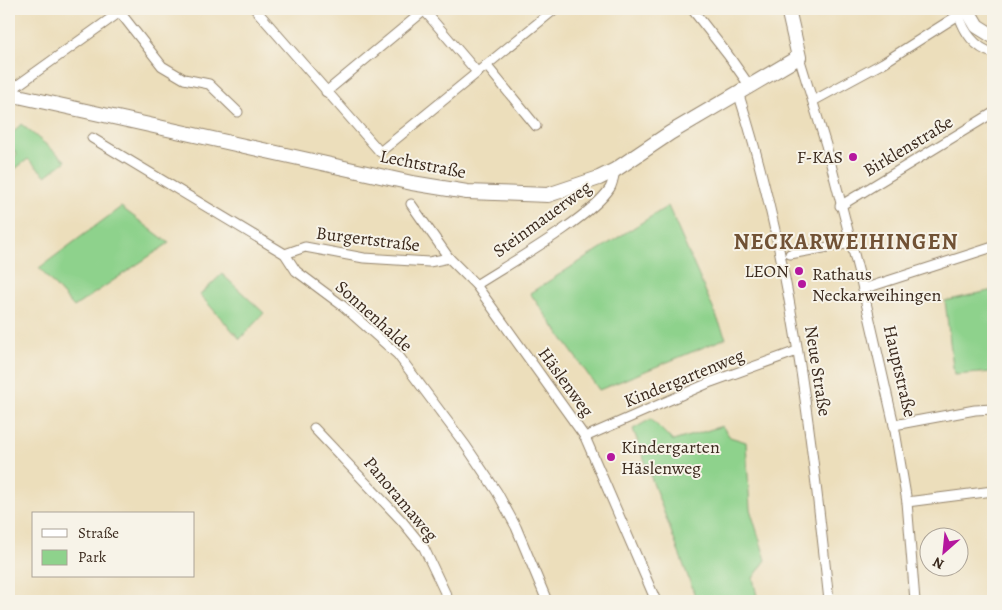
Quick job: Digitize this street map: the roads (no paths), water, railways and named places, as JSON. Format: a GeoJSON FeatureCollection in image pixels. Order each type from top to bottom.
{"type":"FeatureCollection","features":[{"type":"Feature","properties":{"kind":"street"},"geometry":{"type":"LineString","coordinates":[[255,9],[380,152],[555,9]]}},
{"type":"Feature","properties":{"kind":"street"},"geometry":{"type":"LineString","coordinates":[[326,92],[424,9],[477,72]]}},
{"type":"Feature","properties":{"kind":"street"},"geometry":{"type":"LineString","coordinates":[[692,9],[728,55],[743,88]]}},
{"type":"Feature","properties":{"kind":"street","name":"Hauptstraße"},"geometry":{"type":"LineString","coordinates":[[788,9],[799,57],[813,101],[863,289],[894,425],[907,502],[915,601]]}},
{"type":"Feature","properties":{"kind":"street"},"geometry":{"type":"LineString","coordinates":[[10,94],[18,84],[122,10],[162,66],[184,79],[209,84],[238,112]]}},
{"type":"Feature","properties":{"kind":"street"},"geometry":{"type":"LineString","coordinates":[[965,11],[977,26],[993,36]]}},
{"type":"Feature","properties":{"kind":"street"},"geometry":{"type":"LineString","coordinates":[[965,11],[969,37],[984,50],[993,53]]}},
{"type":"Feature","properties":{"kind":"street"},"geometry":{"type":"LineString","coordinates":[[813,101],[883,63],[965,11]]}},
{"type":"Feature","properties":{"kind":"street","name":"Lechtstraße"},"geometry":{"type":"LineString","coordinates":[[10,94],[412,183],[467,192],[548,195],[599,178],[616,170],[670,133],[743,88],[799,57]]}},
{"type":"Feature","properties":{"kind":"street"},"geometry":{"type":"LineString","coordinates":[[486,65],[536,126]]}},
{"type":"Feature","properties":{"kind":"street","name":"Neue Straße"},"geometry":{"type":"LineString","coordinates":[[743,88],[781,256],[812,440],[829,601]]}},
{"type":"Feature","properties":{"kind":"street","name":"Birklenstraße"},"geometry":{"type":"LineString","coordinates":[[840,206],[993,113]]}},
{"type":"Feature","properties":{"kind":"street","name":"Sonnenhalde"},"geometry":{"type":"LineString","coordinates":[[92,138],[285,254],[296,271],[343,306],[398,355],[466,446],[497,492],[516,527],[547,601]]}},
{"type":"Feature","properties":{"kind":"street","name":"Steinmauerweg"},"geometry":{"type":"LineString","coordinates":[[476,285],[521,257],[599,201],[610,187],[616,170]]}},
{"type":"Feature","properties":{"kind":"street","name":"Häslenweg"},"geometry":{"type":"LineString","coordinates":[[411,204],[449,258],[476,285],[585,437],[656,601]]}},
{"type":"Feature","properties":{"kind":"street"},"geometry":{"type":"LineString","coordinates":[[790,254],[851,244]]}},
{"type":"Feature","properties":{"kind":"street"},"geometry":{"type":"LineString","coordinates":[[863,289],[993,247]]}},
{"type":"Feature","properties":{"kind":"street","name":"Burgertstraße"},"geometry":{"type":"LineString","coordinates":[[285,254],[305,248],[364,258],[429,262],[449,258]]}},
{"type":"Feature","properties":{"kind":"street","name":"Kindergartenweg"},"geometry":{"type":"LineString","coordinates":[[585,437],[711,382],[797,351]]}},
{"type":"Feature","properties":{"kind":"street"},"geometry":{"type":"LineString","coordinates":[[894,425],[975,410],[993,409]]}},
{"type":"Feature","properties":{"kind":"street","name":"Panoramaweg"},"geometry":{"type":"LineString","coordinates":[[314,428],[419,541],[449,601]]}},
{"type":"Feature","properties":{"kind":"street"},"geometry":{"type":"LineString","coordinates":[[907,502],[993,491]]}},
{"type":"Feature","properties":{"kind":"place","name":"F-KAS"},"geometry":{"type":"Point","coordinates":[853,157]}},
{"type":"Feature","properties":{"kind":"place","name":"LEON"},"geometry":{"type":"Point","coordinates":[799,271]}},
{"type":"Feature","properties":{"kind":"place","name":"Rathaus Neckarweihingen"},"geometry":{"type":"Point","coordinates":[802,284]}},
{"type":"Feature","properties":{"kind":"place","name":"Kindergarten Häslenweg"},"geometry":{"type":"Point","coordinates":[611,457]}},
{"type":"Feature","properties":{"kind":"district","name":"NECKARWEIHINGEN"},"geometry":{"type":"Point","coordinates":[846,241]}}]}
